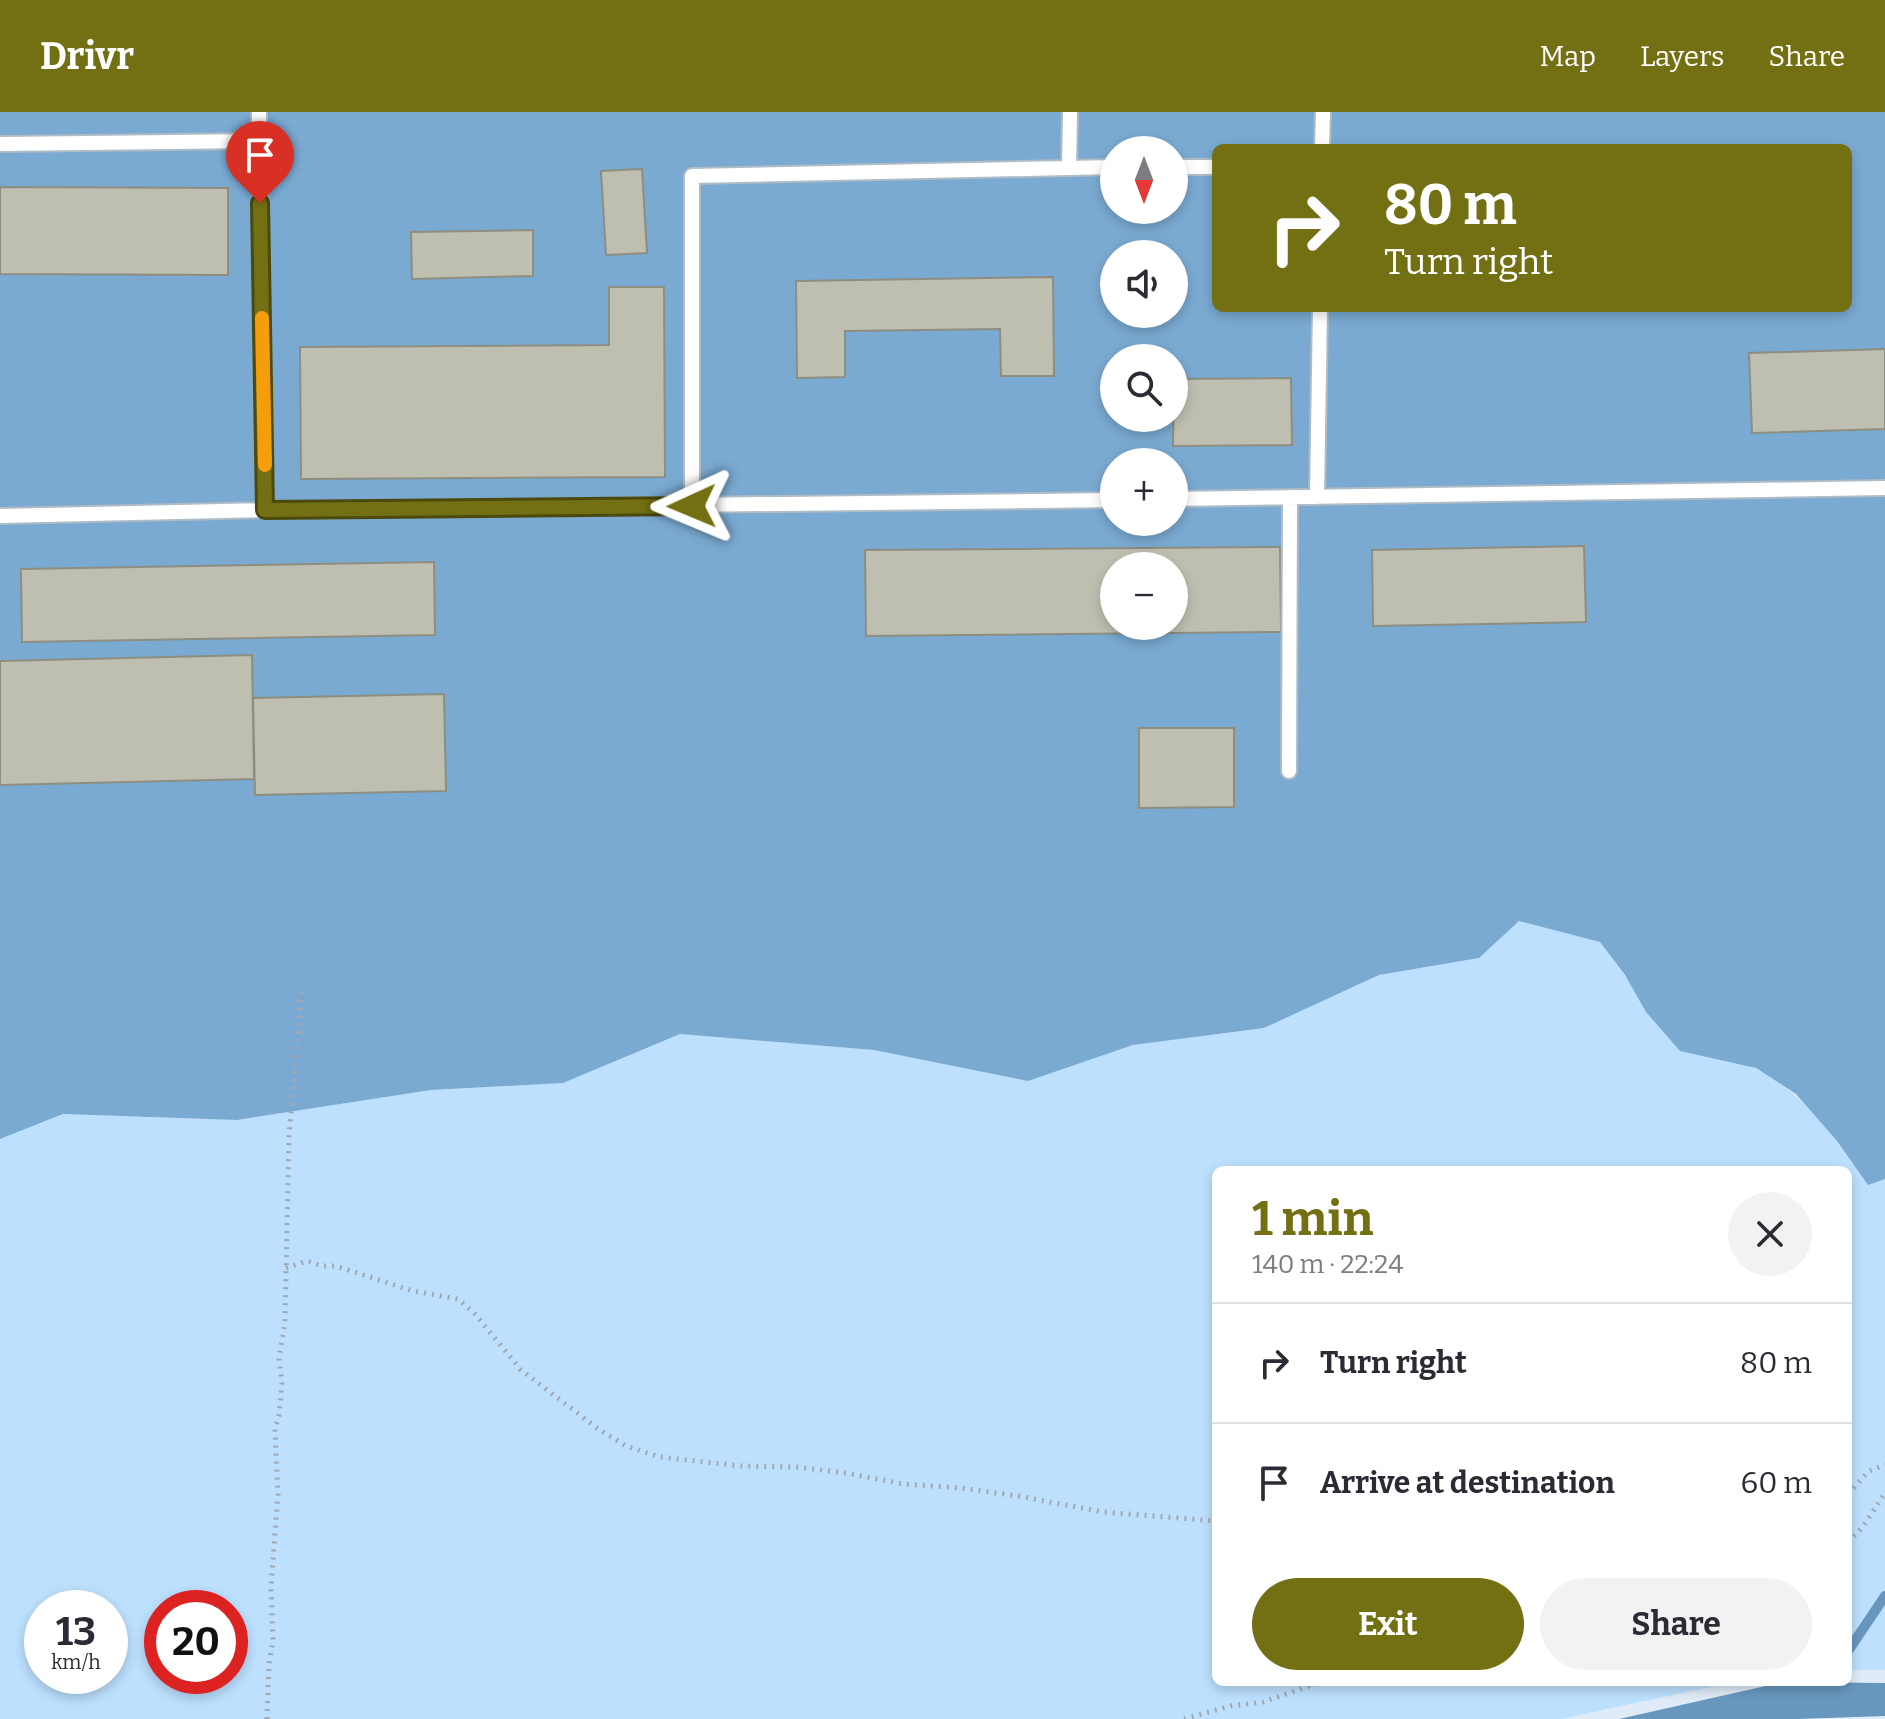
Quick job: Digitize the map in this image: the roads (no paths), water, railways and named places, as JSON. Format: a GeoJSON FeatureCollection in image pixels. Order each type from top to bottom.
{"type":"FeatureCollection","features":[{"type":"Feature","properties":{"kind":"lane"},"geometry":{"type":"LineString","coordinates":[[259,112],[265,510]]}},
{"type":"Feature","properties":{"kind":"lane"},"geometry":{"type":"LineString","coordinates":[[1069,168],[1070,112]]}},
{"type":"Feature","properties":{"kind":"lane"},"geometry":{"type":"LineString","coordinates":[[1322,144],[1323,112]]}},
{"type":"Feature","properties":{"kind":"lane"},"geometry":{"type":"LineString","coordinates":[[0,144],[259,141]]}},
{"type":"Feature","properties":{"kind":"lane"},"geometry":{"type":"LineString","coordinates":[[692,506],[692,176],[1100,167]]}},
{"type":"Feature","properties":{"kind":"lane"},"geometry":{"type":"LineString","coordinates":[[1188,167],[1212,167]]}},
{"type":"Feature","properties":{"kind":"lane"},"geometry":{"type":"LineString","coordinates":[[1317,497],[1320,312]]}},
{"type":"Feature","properties":{"kind":"lane"},"geometry":{"type":"LineString","coordinates":[[1188,499],[1885,488]]}},
{"type":"Feature","properties":{"kind":"lane"},"geometry":{"type":"LineString","coordinates":[[1289,771],[1290,497]]}},
{"type":"Feature","properties":{"kind":"lane"},"geometry":{"type":"LineString","coordinates":[[0,516],[1100,500]]}},
{"type":"Feature","properties":{"kind":"waterway"},"geometry":{"type":"LineString","coordinates":[[1852,1645],[1885,1596]]}}]}
